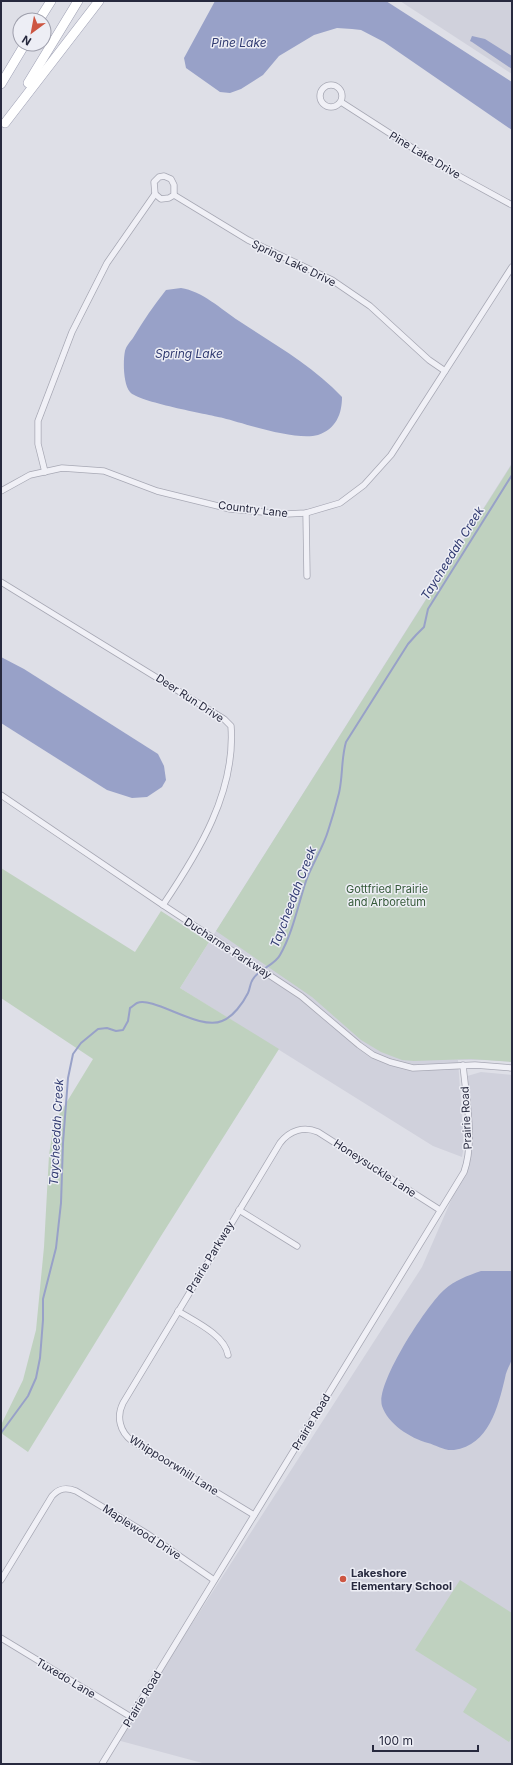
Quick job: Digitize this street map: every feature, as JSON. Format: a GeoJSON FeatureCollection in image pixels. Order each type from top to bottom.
{"type":"FeatureCollection","features":[{"type":"Feature","properties":{"kind":"main road"},"geometry":{"type":"LineString","coordinates":[[44,12],[50,1]]}},
{"type":"Feature","properties":{"kind":"main road"},"geometry":{"type":"LineString","coordinates":[[3,126],[78,1]]}},
{"type":"Feature","properties":{"kind":"main road"},"geometry":{"type":"LineString","coordinates":[[3,126],[98,1]]}},
{"type":"Feature","properties":{"kind":"main road"},"geometry":{"type":"LineString","coordinates":[[1,84],[20,52]]}},
{"type":"Feature","properties":{"kind":"street"},"geometry":{"type":"LineString","coordinates":[[332,85],[339,88],[342,95],[341,102],[332,108],[325,106],[320,97],[322,90],[332,85]]}},
{"type":"Feature","properties":{"kind":"street","name":"Pine Lake Drive"},"geometry":{"type":"LineString","coordinates":[[341,102],[439,165],[512,205]]}},
{"type":"Feature","properties":{"kind":"street"},"geometry":{"type":"LineString","coordinates":[[45,472],[38,444],[38,421],[72,332],[107,262],[155,194],[154,182],[159,177],[164,176],[171,179],[174,185],[174,195]]}},
{"type":"Feature","properties":{"kind":"street","name":"Spring Lake Drive"},"geometry":{"type":"LineString","coordinates":[[155,194],[161,198],[169,198],[174,195],[248,240],[332,280],[370,306],[419,352],[445,371]]}},
{"type":"Feature","properties":{"kind":"street","name":"Country Lane"},"geometry":{"type":"LineString","coordinates":[[1,491],[30,475],[62,468],[104,470],[157,491],[230,509],[286,514],[306,513],[340,503],[364,485],[391,455],[512,267]]}},
{"type":"Feature","properties":{"kind":"street"},"geometry":{"type":"LineString","coordinates":[[306,513],[307,576]]}},
{"type":"Feature","properties":{"kind":"street","name":"Deer Run Drive"},"geometry":{"type":"LineString","coordinates":[[1,582],[224,719],[231,726],[232,750],[223,790],[198,850],[163,905]]}},
{"type":"Feature","properties":{"kind":"street","name":"Ducharme Parkway"},"geometry":{"type":"LineString","coordinates":[[1,795],[163,905],[270,975],[319,1010],[359,1046],[381,1059],[413,1068],[463,1065],[486,1065],[512,1068]]}},
{"type":"Feature","properties":{"kind":"street","name":"Prairie Road"},"geometry":{"type":"LineString","coordinates":[[102,1764],[464,1172],[468,1155],[469,1139],[463,1065]]}},
{"type":"Feature","properties":{"kind":"street","name":"Honeysuckle Lane"},"geometry":{"type":"LineString","coordinates":[[308,1129],[321,1133],[440,1210]]}},
{"type":"Feature","properties":{"kind":"street","name":"Prairie Parkway"},"geometry":{"type":"LineString","coordinates":[[125,1400],[283,1139],[294,1131],[308,1129]]}},
{"type":"Feature","properties":{"kind":"street"},"geometry":{"type":"LineString","coordinates":[[239,1210],[297,1246]]}},
{"type":"Feature","properties":{"kind":"street"},"geometry":{"type":"LineString","coordinates":[[178,1311],[221,1339],[226,1347],[228,1355]]}},
{"type":"Feature","properties":{"kind":"street","name":"Whippoorwhill Lane"},"geometry":{"type":"LineString","coordinates":[[125,1400],[120,1411],[119,1419],[122,1429],[128,1439],[254,1515]]}},
{"type":"Feature","properties":{"kind":"street","name":"Maplewood Drive"},"geometry":{"type":"LineString","coordinates":[[1,1580],[53,1494],[60,1490],[68,1489],[76,1490],[130,1523],[214,1580]]}},
{"type":"Feature","properties":{"kind":"street","name":"Tuxedo Lane"},"geometry":{"type":"LineString","coordinates":[[1,1638],[131,1718]]}},
{"type":"Feature","properties":{"kind":"shaded area"},"geometry":{"type":"Polygon","coordinates":[[[400,1],[512,1],[512,74],[400,1]]]}},
{"type":"Feature","properties":{"kind":"shaded area","name":"Gottfried Prairie and Arboretum"},"geometry":{"type":"Polygon","coordinates":[[[512,463],[512,1062],[458,1060],[464,1146],[462,1157],[433,1146],[180,988],[512,463]]]}},
{"type":"Feature","properties":{"kind":"shaded area"},"geometry":{"type":"Polygon","coordinates":[[[481,1072],[512,1075],[512,1764],[206,1764],[117,1740],[422,1267],[466,1166],[464,1077],[481,1072]]]}},
{"type":"Feature","properties":{"kind":"green space","name":"Gottfried Prairie and Arboretum"},"geometry":{"type":"Polygon","coordinates":[[[512,464],[512,1062],[471,1059],[402,1060],[381,1052],[361,1040],[312,997],[216,931],[512,464]]]}},
{"type":"Feature","properties":{"kind":"green space"},"geometry":{"type":"Polygon","coordinates":[[[1,868],[135,952],[161,911],[209,942],[180,988],[279,1049],[161,1236],[28,1452],[1,1433],[1,1425],[23,1380],[36,1330],[44,1247],[49,1155],[54,1123],[93,1059],[1,998],[1,868]]]}},
{"type":"Feature","properties":{"kind":"green space"},"geometry":{"type":"Polygon","coordinates":[[[460,1580],[512,1613],[512,1737],[509,1742],[463,1712],[477,1689],[415,1650],[460,1580]]]}},
{"type":"Feature","properties":{"kind":"water","name":"Pine Lake"},"geometry":{"type":"Polygon","coordinates":[[[215,1],[386,1],[512,82],[512,130],[384,42],[361,30],[337,28],[314,35],[279,56],[263,75],[241,89],[230,93],[220,92],[186,68],[184,58],[215,1]]]}},
{"type":"Feature","properties":{"kind":"water"},"geometry":{"type":"Polygon","coordinates":[[[472,36],[485,39],[512,56],[512,69],[470,41],[472,36]]]}},
{"type":"Feature","properties":{"kind":"water","name":"Spring Lake"},"geometry":{"type":"Polygon","coordinates":[[[181,288],[196,293],[211,301],[319,375],[342,397],[341,409],[334,425],[318,435],[297,436],[284,434],[223,418],[159,404],[136,396],[130,392],[126,383],[124,372],[124,355],[126,347],[166,290],[181,288]]]}},
{"type":"Feature","properties":{"kind":"water"},"geometry":{"type":"Polygon","coordinates":[[[1,657],[24,669],[158,754],[164,766],[166,780],[162,787],[147,797],[132,798],[107,790],[1,723],[1,657]]]}},
{"type":"Feature","properties":{"kind":"water"},"geometry":{"type":"Polygon","coordinates":[[[481,1271],[512,1271],[512,1359],[506,1373],[495,1412],[484,1433],[476,1441],[466,1447],[447,1450],[414,1438],[394,1424],[385,1413],[382,1406],[382,1395],[386,1381],[404,1345],[436,1298],[457,1281],[481,1271]]]}},
{"type":"Feature","properties":{"kind":"waterway","name":"Taycheedah Creek"},"geometry":{"type":"LineString","coordinates":[[1,1433],[28,1396],[36,1378],[40,1358],[43,1299],[56,1248],[61,1203],[63,1143],[68,1078],[73,1054],[81,1043],[98,1029],[107,1028],[116,1031],[123,1030],[128,1021],[130,1008],[137,1003],[145,1002],[154,1004],[189,1018],[201,1021],[212,1023],[222,1021],[234,1013],[248,993],[251,982],[259,972],[275,962],[285,946],[306,881],[323,844],[329,826],[339,793],[343,755],[346,742],[408,644],[424,627],[428,609],[512,475]]}},
{"type":"Feature","properties":{"kind":"place","name":"Lakeshore Elementary School"},"geometry":{"type":"Point","coordinates":[343,1579]}}]}
